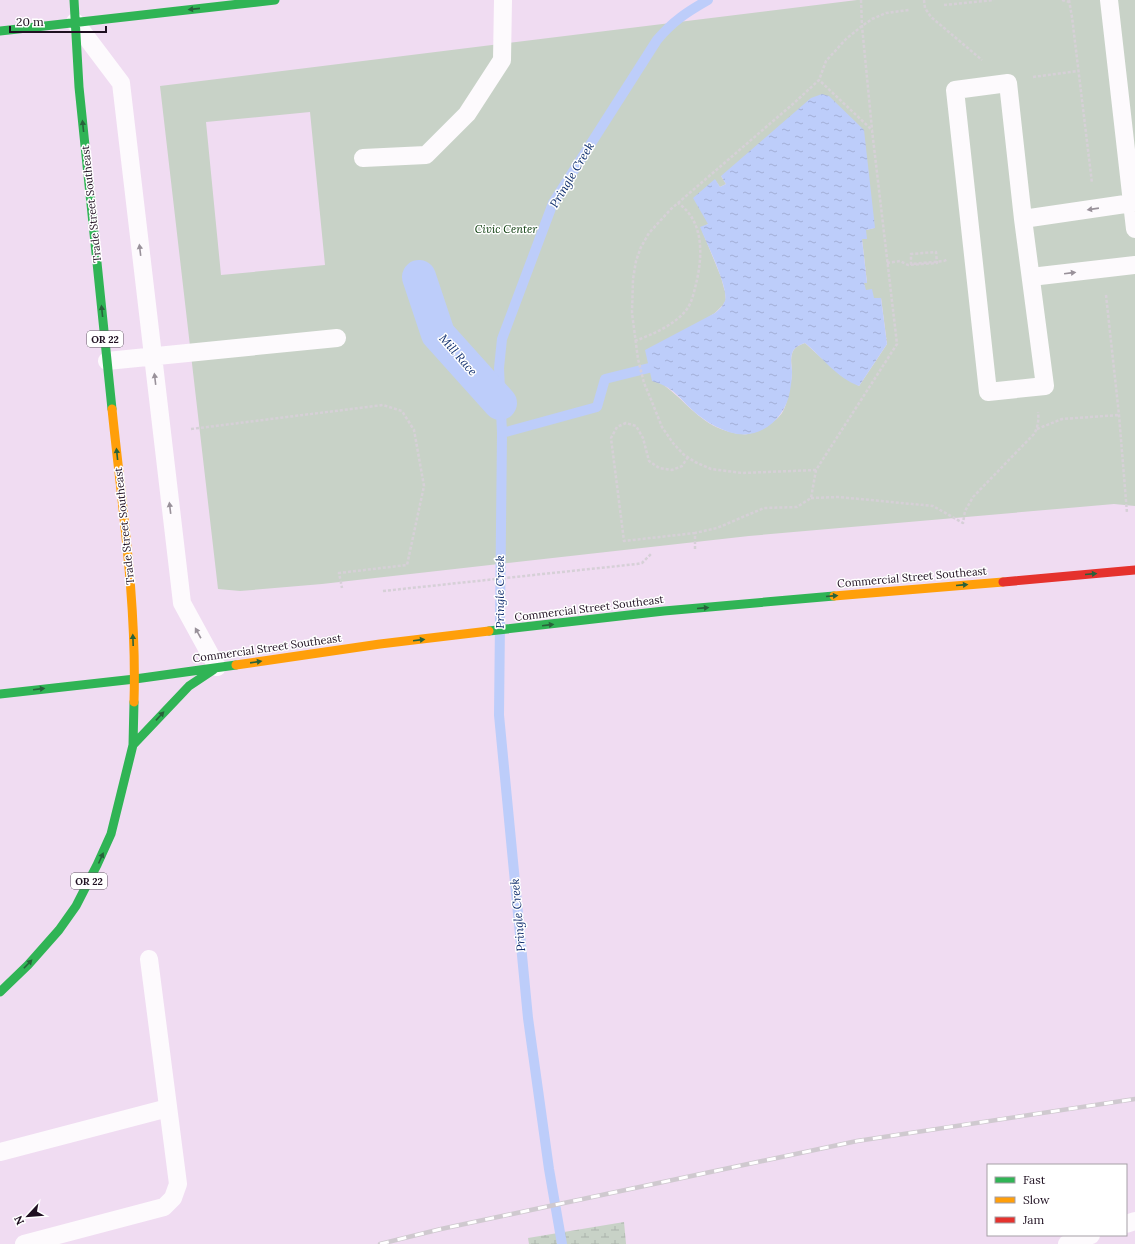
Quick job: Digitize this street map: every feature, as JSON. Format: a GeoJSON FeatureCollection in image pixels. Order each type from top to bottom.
{"type":"FeatureCollection","features":[{"type":"Feature","properties":{"kind":"main road","name":"Trade Street Southeast"},"geometry":{"type":"LineString","coordinates":[[0,992],[28,965],[59,930],[76,906],[111,834],[133,745],[134,678],[132,610],[79,87],[74,0]]}},
{"type":"Feature","properties":{"kind":"main road"},"geometry":{"type":"LineString","coordinates":[[0,31],[275,0]]}},
{"type":"Feature","properties":{"kind":"main road","name":"Commercial Street Southeast"},"geometry":{"type":"LineString","coordinates":[[0,694],[134,678],[380,644],[664,611],[1135,570]]}},
{"type":"Feature","properties":{"kind":"main road"},"geometry":{"type":"LineString","coordinates":[[133,745],[189,686],[217,667]]}},
{"type":"Feature","properties":{"kind":"lane"},"geometry":{"type":"LineString","coordinates":[[363,158],[426,155],[467,114],[502,60],[502,0]]}},
{"type":"Feature","properties":{"kind":"lane"},"geometry":{"type":"LineString","coordinates":[[1109,0],[1135,228]]}},
{"type":"Feature","properties":{"kind":"lane"},"geometry":{"type":"LineString","coordinates":[[75,22],[121,83],[182,603],[217,667]]}},
{"type":"Feature","properties":{"kind":"lane"},"geometry":{"type":"LineString","coordinates":[[1008,83],[1023,219],[1045,386],[988,392],[955,90],[1008,83]]}},
{"type":"Feature","properties":{"kind":"lane"},"geometry":{"type":"LineString","coordinates":[[1023,219],[1132,203]]}},
{"type":"Feature","properties":{"kind":"lane"},"geometry":{"type":"LineString","coordinates":[[1031,277],[1135,264]]}},
{"type":"Feature","properties":{"kind":"lane"},"geometry":{"type":"LineString","coordinates":[[107,361],[337,338]]}},
{"type":"Feature","properties":{"kind":"lane"},"geometry":{"type":"LineString","coordinates":[[24,1244],[164,1207],[173,1198],[178,1184],[149,959]]}},
{"type":"Feature","properties":{"kind":"lane"},"geometry":{"type":"LineString","coordinates":[[0,1152],[168,1108]]}},
{"type":"Feature","properties":{"kind":"lane"},"geometry":{"type":"LineString","coordinates":[[1066,1244],[1088,1236]]}},
{"type":"Feature","properties":{"kind":"path"},"geometry":{"type":"LineString","coordinates":[[811,498],[816,470],[897,344],[872,130],[861,0]]}},
{"type":"Feature","properties":{"kind":"path"},"geometry":{"type":"LineString","coordinates":[[924,0],[925,8],[931,17],[955,38]]}},
{"type":"Feature","properties":{"kind":"path"},"geometry":{"type":"LineString","coordinates":[[944,5],[994,0]]}},
{"type":"Feature","properties":{"kind":"path"},"geometry":{"type":"LineString","coordinates":[[1062,0],[1069,2]]}},
{"type":"Feature","properties":{"kind":"path"},"geometry":{"type":"LineString","coordinates":[[816,470],[742,473],[712,469],[695,462],[683,454],[673,443],[662,427],[644,383],[638,359],[632,313],[633,278],[636,261],[648,233],[678,203],[819,80],[826,61],[846,39],[872,19],[886,13],[909,10]]}},
{"type":"Feature","properties":{"kind":"path"},"geometry":{"type":"LineString","coordinates":[[1031,77],[1078,71]]}},
{"type":"Feature","properties":{"kind":"path"},"geometry":{"type":"LineString","coordinates":[[819,80],[872,130]]}},
{"type":"Feature","properties":{"kind":"path"},"geometry":{"type":"LineString","coordinates":[[635,341],[670,324],[687,309],[692,300],[699,272],[700,243],[697,227],[691,216],[678,203]]}},
{"type":"Feature","properties":{"kind":"path"},"geometry":{"type":"LineString","coordinates":[[888,263],[900,261],[908,266],[937,263],[936,257],[936,252],[911,254],[911,264],[931,262],[937,262],[944,261]]}},
{"type":"Feature","properties":{"kind":"path"},"geometry":{"type":"LineString","coordinates":[[191,429],[384,405],[402,412],[414,430],[424,486],[407,565],[340,573],[342,588]]}},
{"type":"Feature","properties":{"kind":"path"},"geometry":{"type":"LineString","coordinates":[[1037,429],[1062,419],[1119,415]]}},
{"type":"Feature","properties":{"kind":"path"},"geometry":{"type":"LineString","coordinates":[[688,457],[682,466],[672,470],[659,468],[649,461],[643,438],[636,426],[626,423],[617,427],[611,438],[624,541],[694,533],[717,528],[764,508],[796,508],[811,498],[839,498],[933,506],[963,523],[964,511],[973,497],[1002,468]]}},
{"type":"Feature","properties":{"kind":"path"},"geometry":{"type":"LineString","coordinates":[[694,533],[695,549]]}},
{"type":"Feature","properties":{"kind":"path"},"geometry":{"type":"LineString","coordinates":[[383,591],[637,564],[642,563],[651,554]]}},
{"type":"Feature","properties":{"kind":"green space","name":"Civic Center"},"geometry":{"type":"Polygon","coordinates":[[[857,0],[1135,0],[1135,506],[1114,504],[749,536],[322,584],[240,591],[218,589],[160,86],[857,0]],[[310,112],[206,122],[221,275],[325,265],[310,112]],[[721,176],[726,184],[720,187],[715,180],[708,224],[701,228],[721,277],[726,300],[715,313],[704,320],[665,386],[698,415],[713,425],[731,432],[748,434],[774,421],[782,414],[788,398],[792,377],[791,356],[797,347],[805,343],[839,374],[859,386],[887,344],[881,298],[874,299],[865,290],[864,283],[867,283],[862,239],[866,230],[874,228],[721,176]]]}},
{"type":"Feature","properties":{"kind":"green space"},"geometry":{"type":"Polygon","coordinates":[[[624,1222],[626,1244],[529,1244],[528,1238],[624,1222]]]}},
{"type":"Feature","properties":{"kind":"water"},"geometry":{"type":"Polygon","coordinates":[[[822,94],[829,96],[864,130],[875,228],[866,230],[867,239],[862,239],[867,283],[864,283],[866,290],[872,289],[874,298],[881,298],[887,344],[859,386],[837,373],[805,343],[795,348],[791,356],[792,379],[788,400],[779,417],[765,429],[747,434],[737,434],[723,430],[709,423],[692,410],[671,389],[652,381],[645,350],[715,313],[721,308],[725,301],[724,286],[700,227],[708,224],[693,198],[715,179],[720,187],[726,184],[721,176],[811,98],[822,94]]]}},
{"type":"Feature","properties":{"kind":"waterway","name":"Pringle Creek"},"geometry":{"type":"LineString","coordinates":[[562,1244],[549,1169],[528,1018],[499,715],[502,433],[499,368],[502,339],[553,203],[657,40],[681,17],[708,0]]}},
{"type":"Feature","properties":{"kind":"waterway","name":"Mill Race"},"geometry":{"type":"LineString","coordinates":[[419,277],[438,334],[500,403]]}},
{"type":"Feature","properties":{"kind":"waterway"},"geometry":{"type":"LineString","coordinates":[[502,433],[597,407],[605,379],[649,368]]}},
{"type":"Feature","properties":{"kind":"railway"},"geometry":{"type":"LineString","coordinates":[[380,1244],[441,1229],[857,1141],[1135,1099]]}},
{"type":"Feature","properties":{"kind":"traffic: fast"},"geometry":{"type":"LineString","coordinates":[[74,0],[79,87],[112,409]]}},
{"type":"Feature","properties":{"kind":"traffic: fast"},"geometry":{"type":"LineString","coordinates":[[0,31],[275,0]]}},
{"type":"Feature","properties":{"kind":"traffic: fast"},"geometry":{"type":"LineString","coordinates":[[489,631],[664,611],[834,596]]}},
{"type":"Feature","properties":{"kind":"traffic: fast"},"geometry":{"type":"LineString","coordinates":[[0,694],[135,679],[236,665]]}},
{"type":"Feature","properties":{"kind":"traffic: fast"},"geometry":{"type":"LineString","coordinates":[[133,745],[189,686],[213,670]]}},
{"type":"Feature","properties":{"kind":"traffic: fast"},"geometry":{"type":"LineString","coordinates":[[0,992],[28,965],[59,930],[76,906],[97,865],[111,834],[133,745],[134,702]]}},
{"type":"Feature","properties":{"kind":"traffic: slow"},"geometry":{"type":"LineString","coordinates":[[112,409],[131,592],[134,702]]}},
{"type":"Feature","properties":{"kind":"traffic: slow"},"geometry":{"type":"LineString","coordinates":[[834,596],[1003,582]]}},
{"type":"Feature","properties":{"kind":"traffic: slow"},"geometry":{"type":"LineString","coordinates":[[236,665],[380,644],[489,631]]}},
{"type":"Feature","properties":{"kind":"traffic: jam"},"geometry":{"type":"LineString","coordinates":[[1003,582],[1135,570]]}}]}
